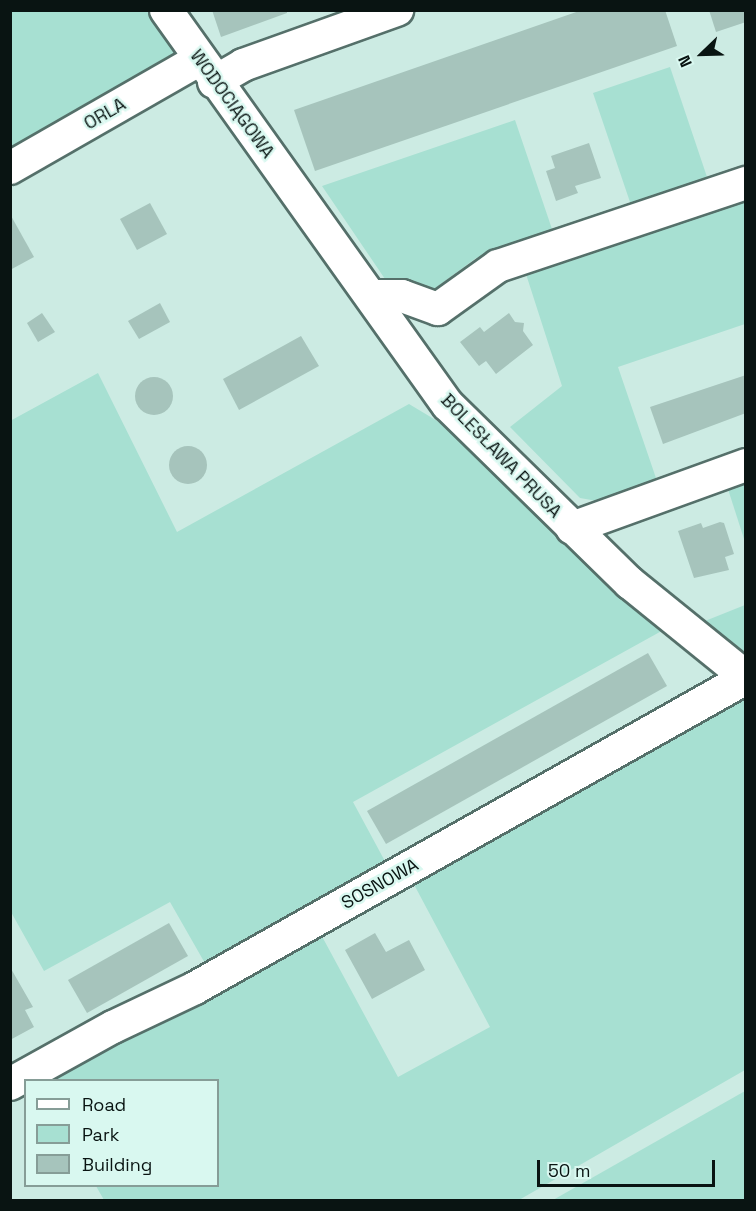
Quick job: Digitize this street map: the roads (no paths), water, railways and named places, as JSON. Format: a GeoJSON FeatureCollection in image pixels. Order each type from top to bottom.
{"type":"FeatureCollection","features":[{"type":"Feature","properties":{"kind":"street","name":"WODOCIĄGOWA"},"geometry":{"type":"LineString","coordinates":[[166,10],[299,196]]}},
{"type":"Feature","properties":{"kind":"street","name":"ORLA"},"geometry":{"type":"LineString","coordinates":[[10,168],[207,70],[243,65],[397,10]]}},
{"type":"Feature","properties":{"kind":"street"},"geometry":{"type":"LineString","coordinates":[[371,296],[402,296],[438,309],[498,266],[746,183]]}},
{"type":"Feature","properties":{"kind":"street","name":"BOLESŁAWA PRUSA"},"geometry":{"type":"LineString","coordinates":[[299,196],[448,405],[630,583],[746,677]]}},
{"type":"Feature","properties":{"kind":"street"},"geometry":{"type":"LineString","coordinates":[[572,528],[746,465]]}},
{"type":"Feature","properties":{"kind":"street","name":"SOSNOWA"},"geometry":{"type":"LineString","coordinates":[[10,1084],[113,1027],[195,988],[746,677]]}}]}
